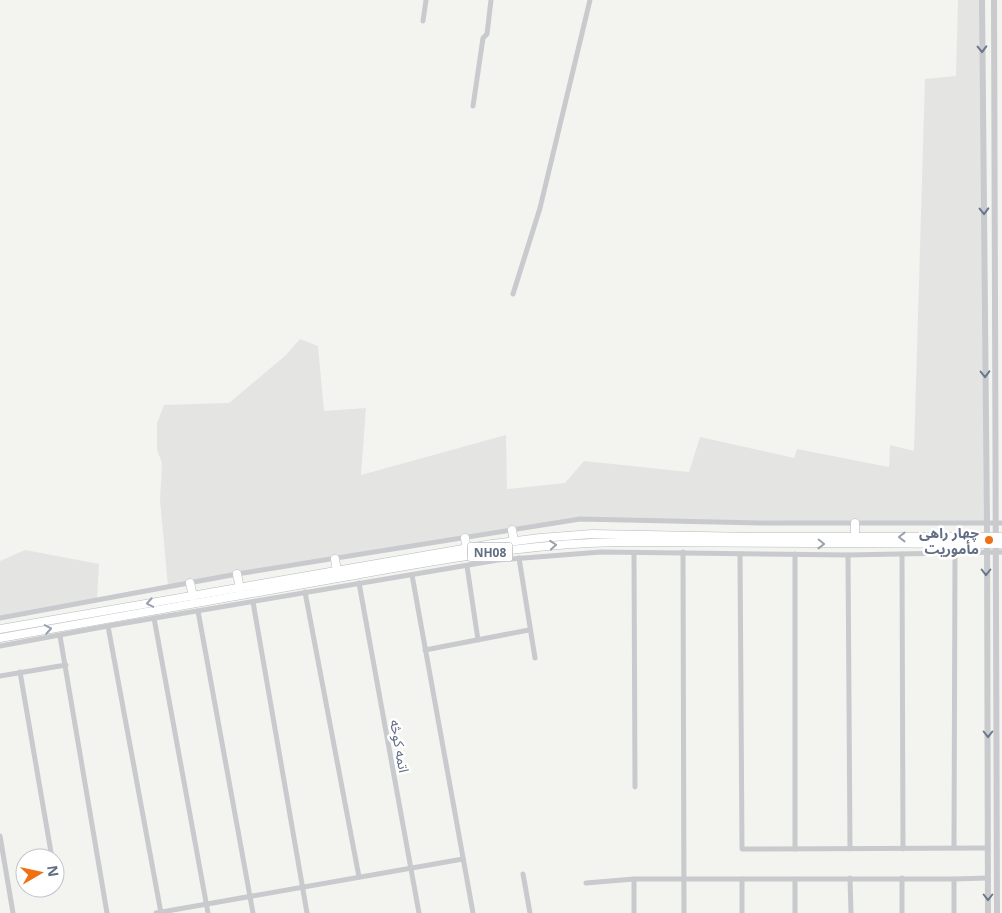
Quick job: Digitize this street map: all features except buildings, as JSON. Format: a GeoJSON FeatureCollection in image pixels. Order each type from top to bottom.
{"type":"FeatureCollection","features":[{"type":"Feature","properties":{"kind":"highway"},"geometry":{"type":"LineString","coordinates":[[855,537],[856,523]]}},
{"type":"Feature","properties":{"kind":"highway"},"geometry":{"type":"LineString","coordinates":[[512,530],[514,541]]}},
{"type":"Feature","properties":{"kind":"highway","name":"NH08"},"geometry":{"type":"LineString","coordinates":[[0,629],[467,548],[514,541],[592,534],[855,537],[986,544]]}},
{"type":"Feature","properties":{"kind":"highway"},"geometry":{"type":"LineString","coordinates":[[466,538],[467,548]]}},
{"type":"Feature","properties":{"kind":"highway","name":"NH08"},"geometry":{"type":"LineString","coordinates":[[0,638],[403,566],[525,547],[614,542],[999,544]]}},
{"type":"Feature","properties":{"kind":"highway"},"geometry":{"type":"LineString","coordinates":[[335,559],[337,572]]}},
{"type":"Feature","properties":{"kind":"highway"},"geometry":{"type":"LineString","coordinates":[[237,574],[240,588]]}},
{"type":"Feature","properties":{"kind":"highway"},"geometry":{"type":"LineString","coordinates":[[190,583],[192,596]]}},
{"type":"Feature","properties":{"kind":"street"},"geometry":{"type":"LineString","coordinates":[[423,21],[426,0]]}},
{"type":"Feature","properties":{"kind":"street"},"geometry":{"type":"LineString","coordinates":[[473,106],[483,38],[487,34],[491,0]]}},
{"type":"Feature","properties":{"kind":"street"},"geometry":{"type":"LineString","coordinates":[[513,294],[540,208],[590,0]]}},
{"type":"Feature","properties":{"kind":"street"},"geometry":{"type":"LineString","coordinates":[[982,0],[987,523],[988,913]]}},
{"type":"Feature","properties":{"kind":"street"},"geometry":{"type":"LineString","coordinates":[[994,0],[999,239],[998,825],[1000,868],[997,913]]}},
{"type":"Feature","properties":{"kind":"street"},"geometry":{"type":"LineString","coordinates":[[0,618],[237,574],[580,519],[999,523]]}},
{"type":"Feature","properties":{"kind":"street"},"geometry":{"type":"LineString","coordinates":[[0,646],[498,560],[576,552],[848,555],[955,553],[986,544]]}},
{"type":"Feature","properties":{"kind":"street"},"geometry":{"type":"LineString","coordinates":[[683,552],[684,913]]}},
{"type":"Feature","properties":{"kind":"street"},"geometry":{"type":"LineString","coordinates":[[634,553],[635,786]]}},
{"type":"Feature","properties":{"kind":"street"},"geometry":{"type":"LineString","coordinates":[[954,848],[955,553]]}},
{"type":"Feature","properties":{"kind":"street"},"geometry":{"type":"LineString","coordinates":[[740,554],[742,849],[988,848]]}},
{"type":"Feature","properties":{"kind":"street"},"geometry":{"type":"LineString","coordinates":[[795,554],[795,849]]}},
{"type":"Feature","properties":{"kind":"street"},"geometry":{"type":"LineString","coordinates":[[902,554],[903,849]]}},
{"type":"Feature","properties":{"kind":"street"},"geometry":{"type":"LineString","coordinates":[[848,555],[850,849]]}},
{"type":"Feature","properties":{"kind":"street"},"geometry":{"type":"LineString","coordinates":[[519,558],[529,630],[535,658]]}},
{"type":"Feature","properties":{"kind":"street"},"geometry":{"type":"LineString","coordinates":[[467,566],[478,640]]}},
{"type":"Feature","properties":{"kind":"street"},"geometry":{"type":"LineString","coordinates":[[412,575],[472,913]]}},
{"type":"Feature","properties":{"kind":"street","name":"اتمه کوڅه"},"geometry":{"type":"LineString","coordinates":[[359,583],[419,913]]}},
{"type":"Feature","properties":{"kind":"street"},"geometry":{"type":"LineString","coordinates":[[305,592],[359,877]]}},
{"type":"Feature","properties":{"kind":"street"},"geometry":{"type":"LineString","coordinates":[[253,602],[307,913]]}},
{"type":"Feature","properties":{"kind":"street"},"geometry":{"type":"LineString","coordinates":[[198,612],[253,913]]}},
{"type":"Feature","properties":{"kind":"street"},"geometry":{"type":"LineString","coordinates":[[154,618],[208,913]]}},
{"type":"Feature","properties":{"kind":"street"},"geometry":{"type":"LineString","coordinates":[[108,626],[159,913],[463,859]]}},
{"type":"Feature","properties":{"kind":"street"},"geometry":{"type":"LineString","coordinates":[[425,650],[529,630]]}},
{"type":"Feature","properties":{"kind":"street"},"geometry":{"type":"LineString","coordinates":[[60,636],[107,913]]}},
{"type":"Feature","properties":{"kind":"street"},"geometry":{"type":"LineString","coordinates":[[0,676],[66,665]]}},
{"type":"Feature","properties":{"kind":"street"},"geometry":{"type":"LineString","coordinates":[[20,672],[50,848]]}},
{"type":"Feature","properties":{"kind":"street"},"geometry":{"type":"LineString","coordinates":[[988,826],[998,825]]}},
{"type":"Feature","properties":{"kind":"street"},"geometry":{"type":"LineString","coordinates":[[0,836],[13,913]]}},
{"type":"Feature","properties":{"kind":"street"},"geometry":{"type":"LineString","coordinates":[[523,874],[530,913]]}},
{"type":"Feature","properties":{"kind":"street"},"geometry":{"type":"LineString","coordinates":[[850,878],[850,913]]}},
{"type":"Feature","properties":{"kind":"street"},"geometry":{"type":"LineString","coordinates":[[902,878],[902,913]]}},
{"type":"Feature","properties":{"kind":"street"},"geometry":{"type":"LineString","coordinates":[[586,883],[634,879],[988,878]]}},
{"type":"Feature","properties":{"kind":"street"},"geometry":{"type":"LineString","coordinates":[[634,879],[634,913]]}},
{"type":"Feature","properties":{"kind":"street"},"geometry":{"type":"LineString","coordinates":[[742,879],[742,913]]}},
{"type":"Feature","properties":{"kind":"street"},"geometry":{"type":"LineString","coordinates":[[795,879],[795,913]]}},
{"type":"Feature","properties":{"kind":"street"},"geometry":{"type":"LineString","coordinates":[[954,879],[954,913]]}},
{"type":"Feature","properties":{"kind":"shaded area"},"geometry":{"type":"Polygon","coordinates":[[[958,0],[982,0],[987,523],[580,519],[168,586],[160,500],[162,463],[157,450],[157,423],[164,405],[229,403],[286,355],[300,339],[318,346],[324,411],[366,408],[361,475],[506,435],[507,489],[565,483],[584,461],[689,472],[700,437],[794,458],[797,449],[889,467],[890,445],[914,451],[925,79],[956,76],[958,0]]]}},
{"type":"Feature","properties":{"kind":"shaded area"},"geometry":{"type":"Polygon","coordinates":[[[25,550],[99,564],[97,601],[0,618],[0,561],[25,550]]]}},
{"type":"Feature","properties":{"kind":"place","name":"چهار راهی مأموریت"},"geometry":{"type":"Point","coordinates":[989,540]}}]}
